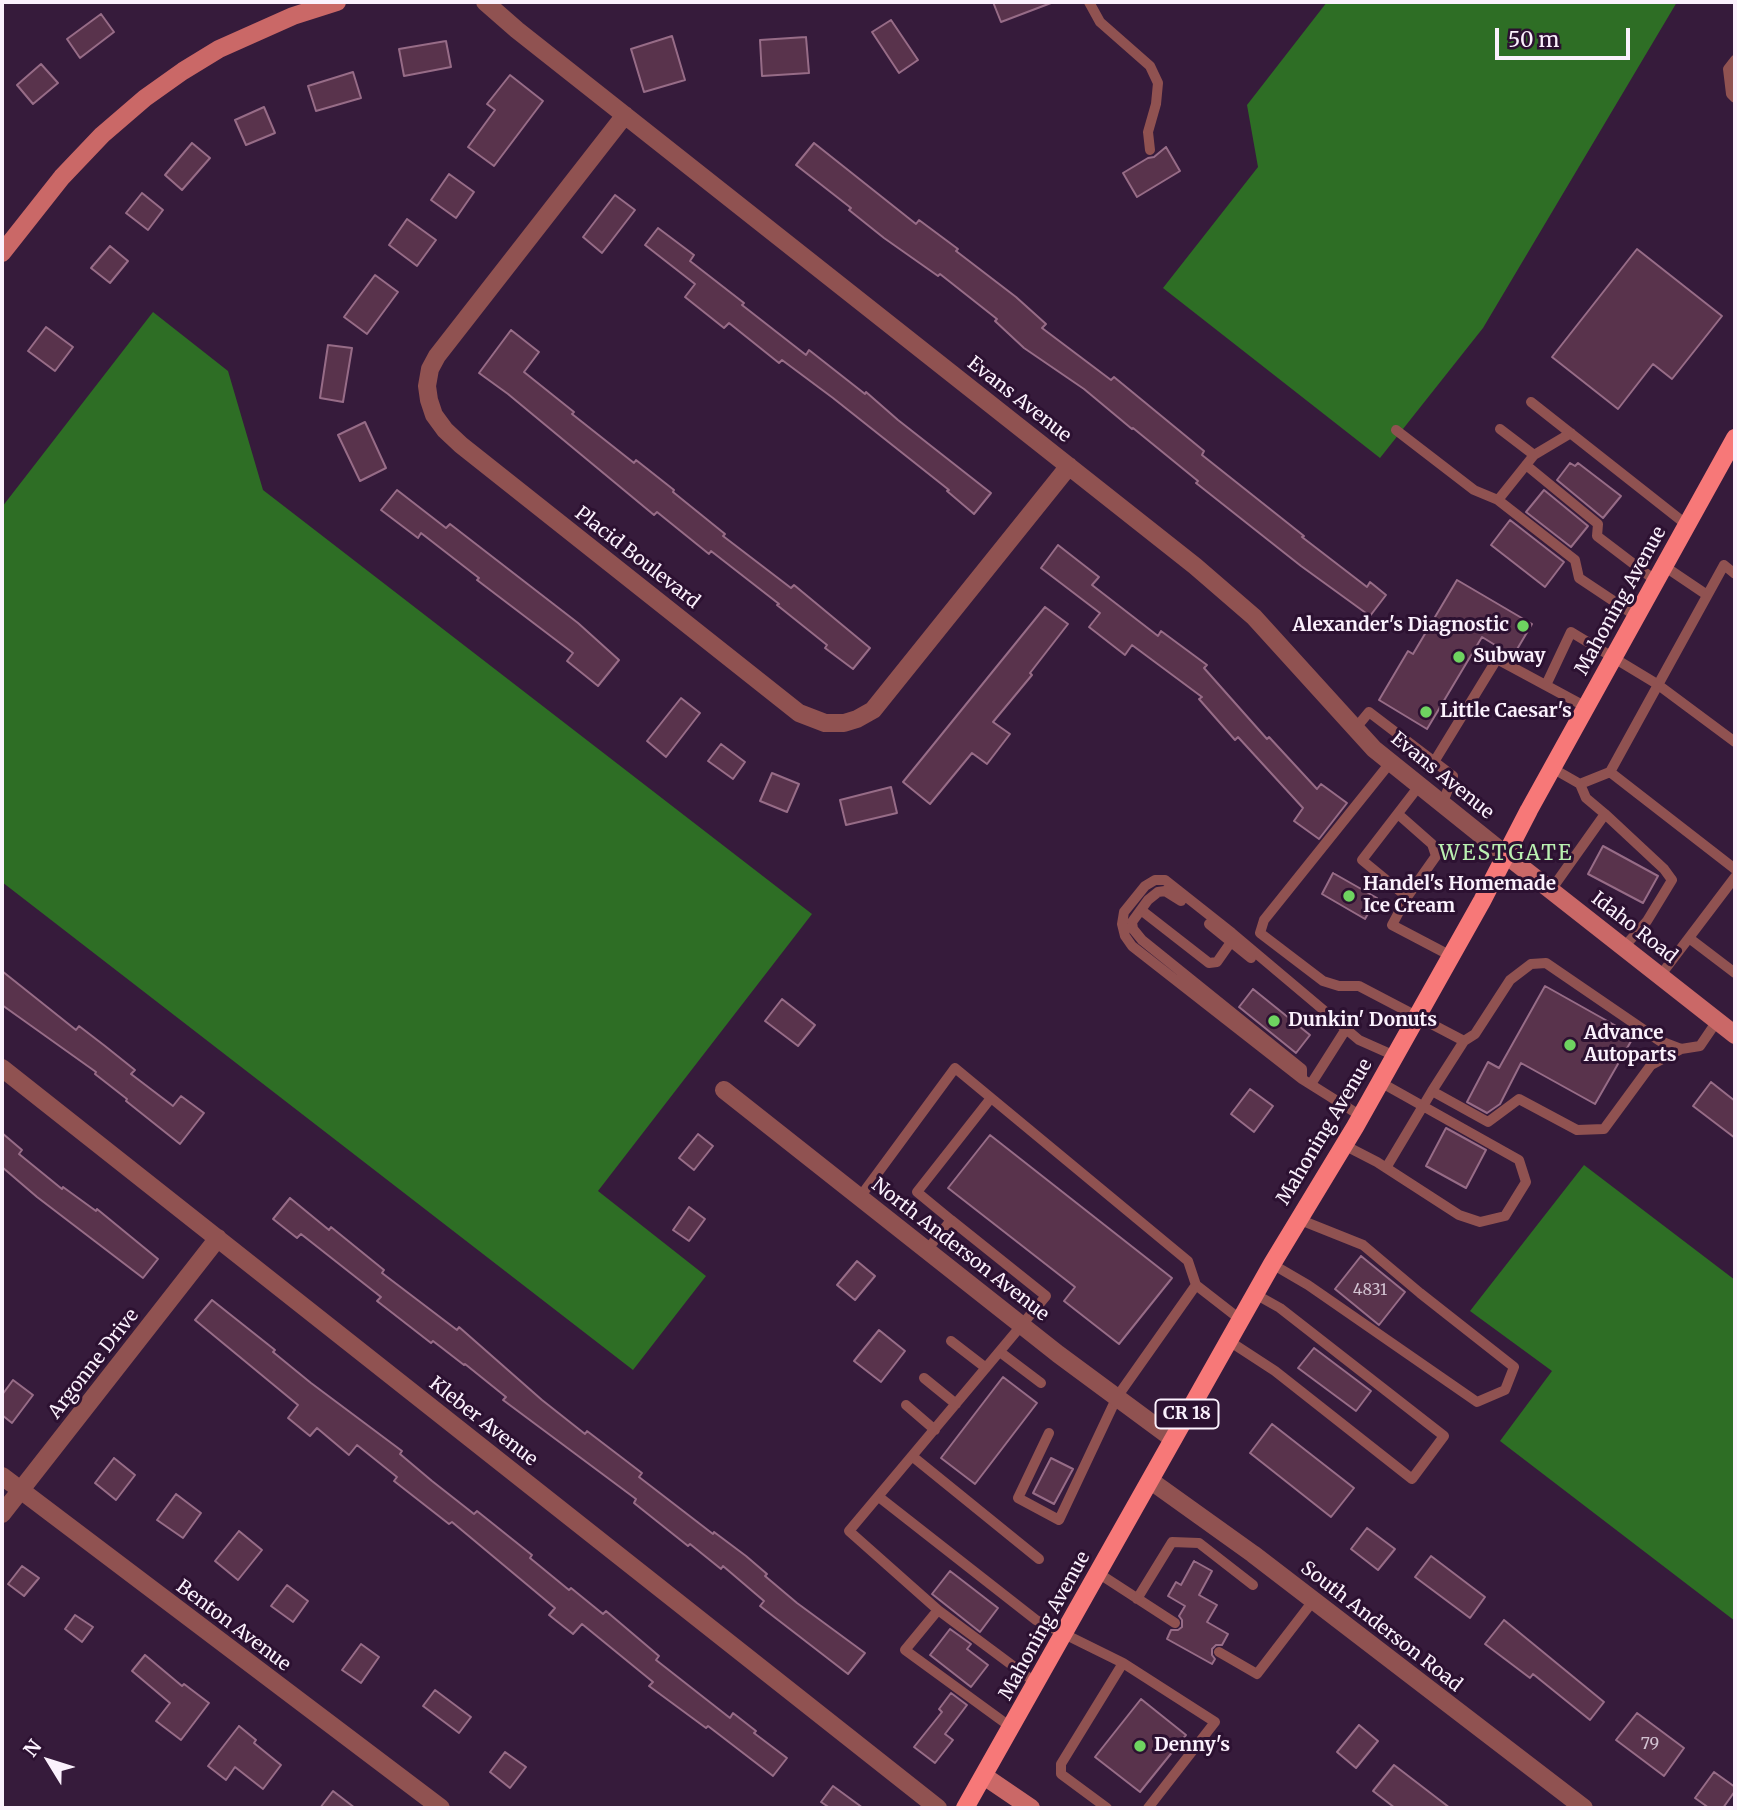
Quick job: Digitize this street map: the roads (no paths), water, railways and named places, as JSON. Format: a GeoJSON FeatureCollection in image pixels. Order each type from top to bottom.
{"type":"FeatureCollection","features":[{"type":"Feature","properties":{"kind":"main road","name":"Mahoning Avenue"},"geometry":{"type":"LineString","coordinates":[[965,1808],[1272,1264],[1417,1017],[1735,438]]}},
{"type":"Feature","properties":{"kind":"street"},"geometry":{"type":"LineString","coordinates":[[2,253],[62,177],[102,135],[145,98],[219,50],[293,16],[337,2]]}},
{"type":"Feature","properties":{"kind":"street","name":"Evans Avenue"},"geometry":{"type":"LineString","coordinates":[[485,2],[1069,466],[1254,617],[1355,729],[1390,763],[1506,855]]}},
{"type":"Feature","properties":{"kind":"street","name":"Placid Boulevard"},"geometry":{"type":"LineString","coordinates":[[625,115],[437,356],[430,369],[427,386],[429,400],[434,415],[445,430],[461,444],[788,704],[808,718],[825,723],[844,723],[873,710],[1069,466]]}},
{"type":"Feature","properties":{"kind":"street","name":"Idaho Road"},"geometry":{"type":"LineString","coordinates":[[1506,855],[1735,1035]]}},
{"type":"Feature","properties":{"kind":"street","name":"Kleber Avenue"},"geometry":{"type":"LineString","coordinates":[[2,1068],[938,1808]]}},
{"type":"Feature","properties":{"kind":"street","name":"North Anderson Avenue"},"geometry":{"type":"LineString","coordinates":[[724,1090],[1022,1325],[1173,1439]]}},
{"type":"Feature","properties":{"kind":"street","name":"Argonne Drive"},"geometry":{"type":"LineString","coordinates":[[2,1514],[218,1238]]}},
{"type":"Feature","properties":{"kind":"street","name":"Benton Avenue"},"geometry":{"type":"LineString","coordinates":[[2,1476],[442,1808]]}},
{"type":"Feature","properties":{"kind":"street","name":"South Anderson Road"},"geometry":{"type":"LineString","coordinates":[[1151,1481],[1211,1523],[1584,1808]]}},
{"type":"Feature","properties":{"kind":"street"},"geometry":{"type":"LineString","coordinates":[[984,1776],[1031,1808]]}},
{"type":"Feature","properties":{"kind":"lane"},"geometry":{"type":"LineString","coordinates":[[1089,2],[1100,22],[1150,66],[1158,83],[1156,104],[1147,132],[1150,150]]}},
{"type":"Feature","properties":{"kind":"lane"},"geometry":{"type":"LineString","coordinates":[[1735,60],[1728,69],[1731,94],[1735,97]]}},
{"type":"Feature","properties":{"kind":"lane"},"geometry":{"type":"LineString","coordinates":[[1531,402],[1687,525]]}},
{"type":"Feature","properties":{"kind":"lane"},"geometry":{"type":"LineString","coordinates":[[1500,429],[1534,455]]}},
{"type":"Feature","properties":{"kind":"lane"},"geometry":{"type":"LineString","coordinates":[[1396,430],[1474,490],[1497,500],[1575,560],[1579,578],[1636,616]]}},
{"type":"Feature","properties":{"kind":"lane"},"geometry":{"type":"LineString","coordinates":[[1497,500],[1534,455],[1571,433]]}},
{"type":"Feature","properties":{"kind":"lane"},"geometry":{"type":"LineString","coordinates":[[1526,465],[1598,524],[1597,536],[1660,573],[1707,595]]}},
{"type":"Feature","properties":{"kind":"lane"},"geometry":{"type":"LineString","coordinates":[[1580,784],[1610,772],[1724,565],[1735,574]]}},
{"type":"Feature","properties":{"kind":"lane"},"geometry":{"type":"LineString","coordinates":[[1546,685],[1571,632],[1657,684],[1735,742]]}},
{"type":"Feature","properties":{"kind":"lane"},"geometry":{"type":"LineString","coordinates":[[1434,762],[1497,659],[1586,707]]}},
{"type":"Feature","properties":{"kind":"lane"},"geometry":{"type":"LineString","coordinates":[[1355,729],[1368,712],[1452,776],[1443,805]]}},
{"type":"Feature","properties":{"kind":"lane"},"geometry":{"type":"LineString","coordinates":[[1390,763],[1264,920],[1260,933],[1323,981],[1339,986],[1359,986],[1464,1041]]}},
{"type":"Feature","properties":{"kind":"lane"},"geometry":{"type":"LineString","coordinates":[[1552,768],[1580,784],[1586,798],[1664,869],[1672,880],[1647,921],[1623,947]]}},
{"type":"Feature","properties":{"kind":"lane"},"geometry":{"type":"LineString","coordinates":[[1610,772],[1735,869]]}},
{"type":"Feature","properties":{"kind":"lane"},"geometry":{"type":"LineString","coordinates":[[1407,897],[1362,860],[1419,786]]}},
{"type":"Feature","properties":{"kind":"lane"},"geometry":{"type":"LineString","coordinates":[[1398,814],[1432,844],[1436,856],[1391,925],[1451,956]]}},
{"type":"Feature","properties":{"kind":"lane"},"geometry":{"type":"LineString","coordinates":[[1551,890],[1605,814]]}},
{"type":"Feature","properties":{"kind":"lane"},"geometry":{"type":"LineString","coordinates":[[1660,975],[1735,877]]}},
{"type":"Feature","properties":{"kind":"lane"},"geometry":{"type":"LineString","coordinates":[[1361,1116],[1307,1082],[1132,946],[1122,925],[1124,912],[1145,886],[1155,880],[1165,880],[1359,1040],[1395,1056]]}},
{"type":"Feature","properties":{"kind":"lane"},"geometry":{"type":"LineString","coordinates":[[1258,955],[1249,957],[1165,891],[1158,892],[1148,900],[1132,922],[1133,929],[1142,940],[1302,1069],[1307,1082]]}},
{"type":"Feature","properties":{"kind":"lane"},"geometry":{"type":"LineString","coordinates":[[1141,910],[1209,963],[1217,962],[1231,942]]}},
{"type":"Feature","properties":{"kind":"lane"},"geometry":{"type":"LineString","coordinates":[[1689,938],[1735,973]]}},
{"type":"Feature","properties":{"kind":"lane"},"geometry":{"type":"LineString","coordinates":[[1386,1168],[1464,1041],[1475,1034],[1510,980],[1531,964],[1546,963],[1660,1041],[1681,1049]]}},
{"type":"Feature","properties":{"kind":"lane"},"geometry":{"type":"LineString","coordinates":[[1432,1091],[1488,1122],[1519,1099],[1577,1130],[1604,1129],[1651,1065],[1681,1049],[1700,1046],[1717,1021]]}},
{"type":"Feature","properties":{"kind":"lane"},"geometry":{"type":"LineString","coordinates":[[1307,1082],[1346,1029]]}},
{"type":"Feature","properties":{"kind":"lane"},"geometry":{"type":"LineString","coordinates":[[860,1197],[955,1068],[1188,1261],[1196,1284],[1241,1320]]}},
{"type":"Feature","properties":{"kind":"lane"},"geometry":{"type":"LineString","coordinates":[[1344,1145],[1386,1168],[1459,1215],[1480,1222],[1505,1216],[1526,1182],[1519,1160],[1380,1082]]}},
{"type":"Feature","properties":{"kind":"lane"},"geometry":{"type":"LineString","coordinates":[[990,1098],[918,1192],[1046,1296],[849,1531],[939,1611],[1036,1683]]}},
{"type":"Feature","properties":{"kind":"lane"},"geometry":{"type":"LineString","coordinates":[[1272,1264],[1308,1285],[1477,1402],[1505,1390],[1514,1367],[1363,1245],[1298,1219]]}},
{"type":"Feature","properties":{"kind":"lane"},"geometry":{"type":"LineString","coordinates":[[927,1250],[951,1220]]}},
{"type":"Feature","properties":{"kind":"lane"},"geometry":{"type":"LineString","coordinates":[[1049,1433],[1017,1498],[1059,1520],[1117,1397],[1196,1284]]}},
{"type":"Feature","properties":{"kind":"lane"},"geometry":{"type":"LineString","coordinates":[[1228,1341],[1275,1371],[1412,1479],[1444,1436],[1280,1308],[1255,1294]]}},
{"type":"Feature","properties":{"kind":"lane"},"geometry":{"type":"LineString","coordinates":[[951,1340],[986,1368]]}},
{"type":"Feature","properties":{"kind":"lane"},"geometry":{"type":"LineString","coordinates":[[1000,1352],[1041,1383]]}},
{"type":"Feature","properties":{"kind":"lane"},"geometry":{"type":"LineString","coordinates":[[924,1378],[956,1405]]}},
{"type":"Feature","properties":{"kind":"lane"},"geometry":{"type":"LineString","coordinates":[[906,1405],[935,1430]]}},
{"type":"Feature","properties":{"kind":"lane"},"geometry":{"type":"LineString","coordinates":[[912,1457],[1040,1559]]}},
{"type":"Feature","properties":{"kind":"lane"},"geometry":{"type":"LineString","coordinates":[[879,1497],[1036,1620],[1123,1663],[1215,1722],[1149,1808]]}},
{"type":"Feature","properties":{"kind":"lane"},"geometry":{"type":"LineString","coordinates":[[1199,1543],[1211,1523]]}},
{"type":"Feature","properties":{"kind":"lane"},"geometry":{"type":"LineString","coordinates":[[1138,1599],[1172,1542],[1199,1543],[1253,1585]]}},
{"type":"Feature","properties":{"kind":"lane"},"geometry":{"type":"LineString","coordinates":[[1098,1573],[1175,1623]]}},
{"type":"Feature","properties":{"kind":"lane"},"geometry":{"type":"LineString","coordinates":[[1219,1651],[1257,1674],[1313,1601]]}},
{"type":"Feature","properties":{"kind":"lane"},"geometry":{"type":"LineString","coordinates":[[939,1611],[905,1650],[1012,1728]]}},
{"type":"Feature","properties":{"kind":"lane"},"geometry":{"type":"LineString","coordinates":[[1107,1808],[1061,1774],[1061,1764],[1123,1663]]}},
{"type":"Feature","properties":{"kind":"place","name":"Alexander's Diagnostic"},"geometry":{"type":"Point","coordinates":[1523,626]}},
{"type":"Feature","properties":{"kind":"place","name":"Subway"},"geometry":{"type":"Point","coordinates":[1459,657]}},
{"type":"Feature","properties":{"kind":"place","name":"Little Caesar's"},"geometry":{"type":"Point","coordinates":[1426,712]}},
{"type":"Feature","properties":{"kind":"place","name":"Handel's Homemade Ice Cream"},"geometry":{"type":"Point","coordinates":[1349,896]}},
{"type":"Feature","properties":{"kind":"place","name":"Dunkin' Donuts"},"geometry":{"type":"Point","coordinates":[1274,1021]}},
{"type":"Feature","properties":{"kind":"place","name":"Advance Autoparts"},"geometry":{"type":"Point","coordinates":[1570,1045]}},
{"type":"Feature","properties":{"kind":"place","name":"Denny's"},"geometry":{"type":"Point","coordinates":[1140,1746]}},
{"type":"Feature","properties":{"kind":"district","name":"WESTGATE"},"geometry":{"type":"Point","coordinates":[1506,854]}}]}
